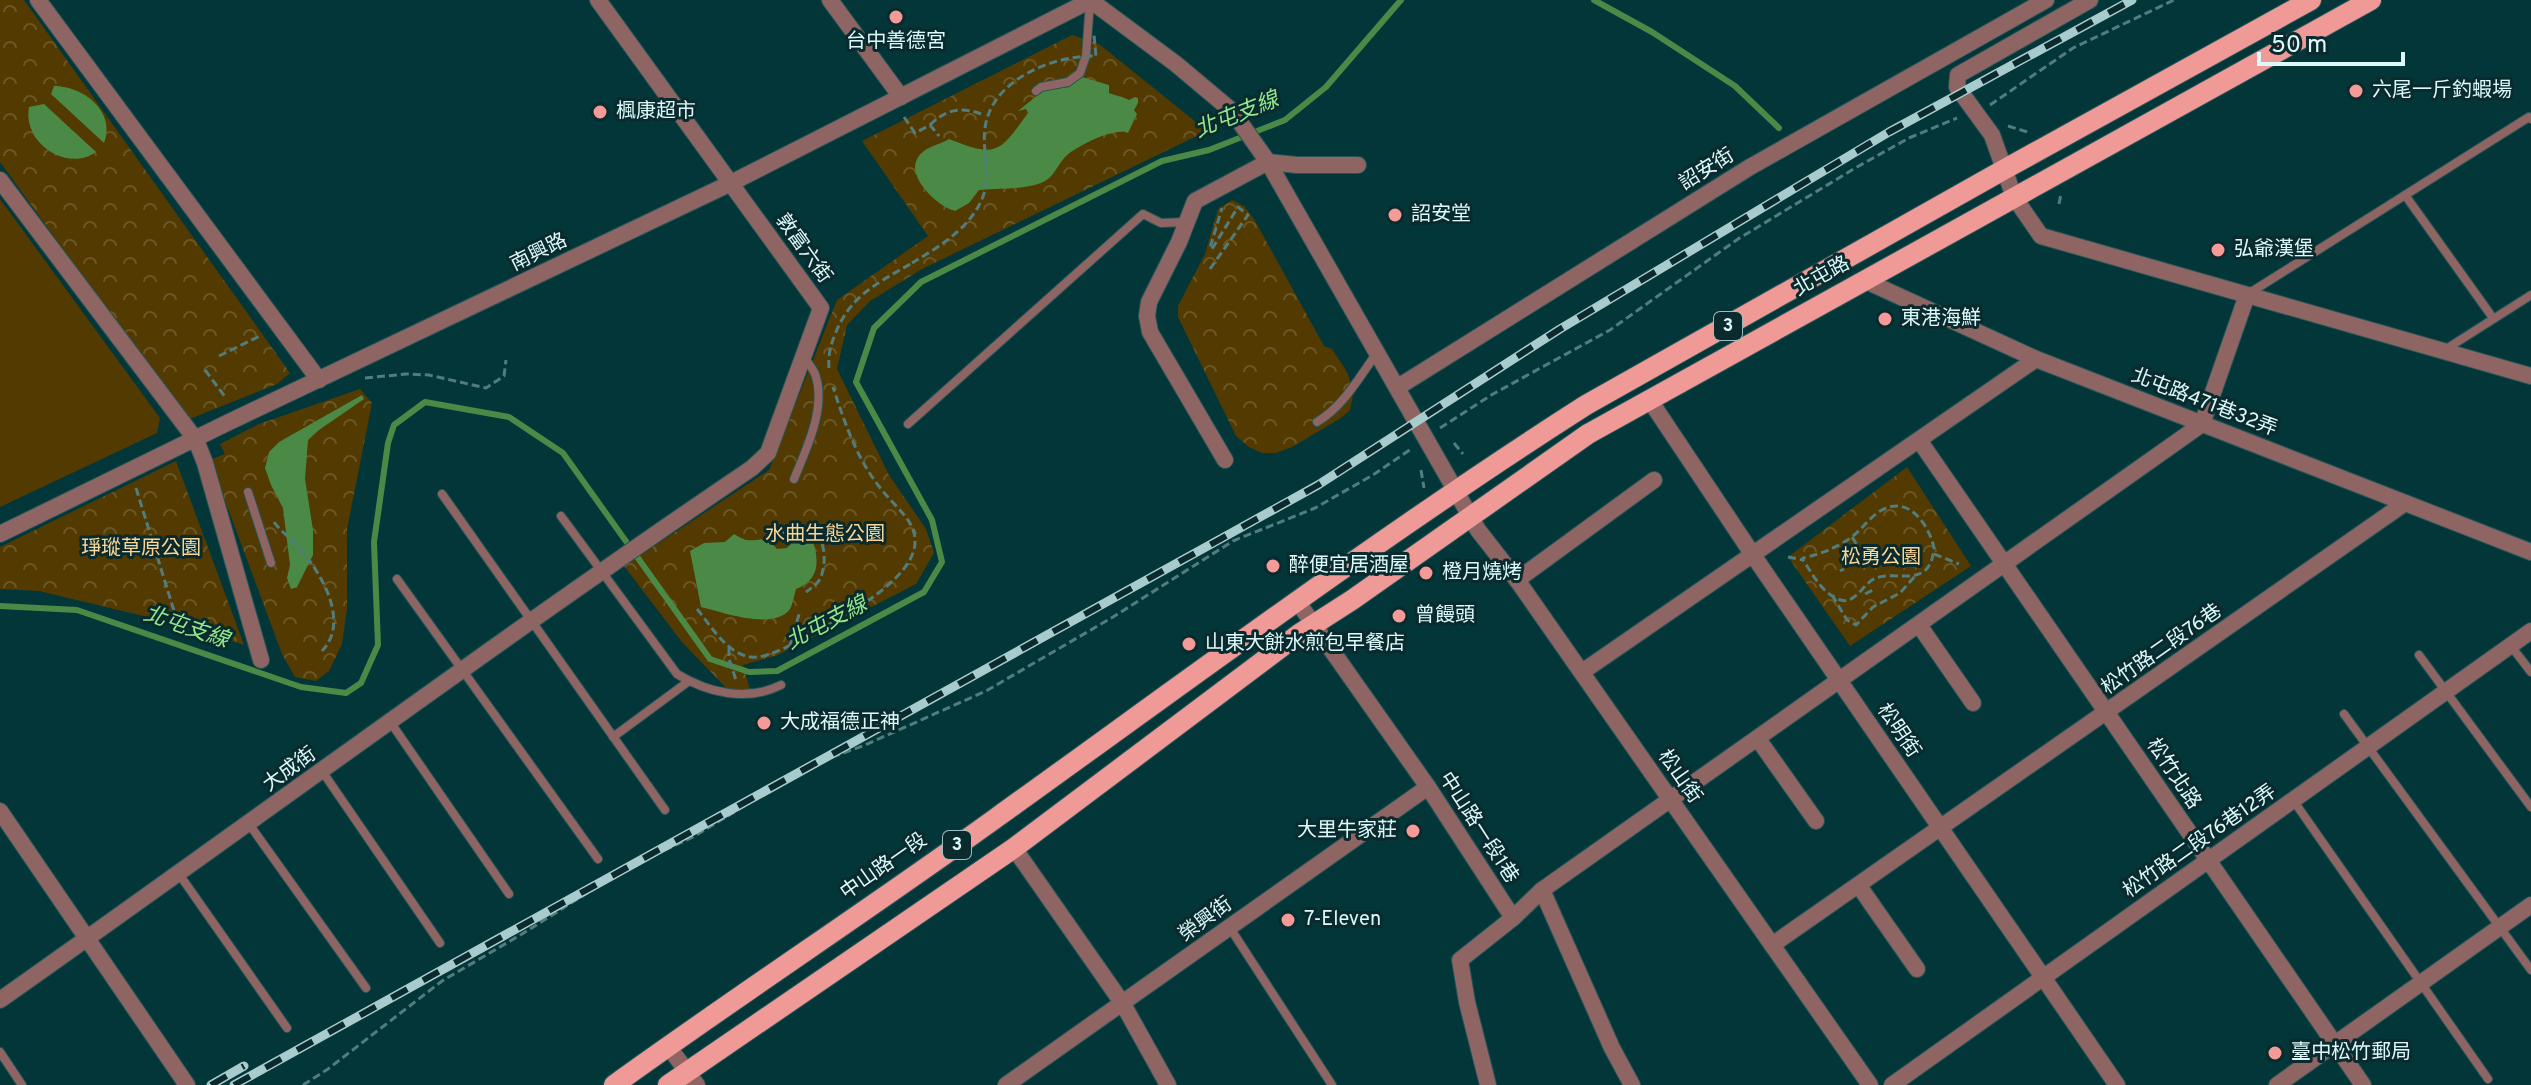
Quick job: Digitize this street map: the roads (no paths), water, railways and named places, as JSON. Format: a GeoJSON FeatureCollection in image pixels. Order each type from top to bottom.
{"type":"FeatureCollection","features":[{"type":"Feature","properties":{"kind":"main road","name":"北屯路"},"geometry":{"type":"LineString","coordinates":[[1297,601],[1586,405],[2311,0]]}},
{"type":"Feature","properties":{"kind":"main road","name":"北屯路"},"geometry":{"type":"LineString","coordinates":[[1314,624],[1588,434],[2371,0]]}},
{"type":"Feature","properties":{"kind":"main road","name":"中山路一段"},"geometry":{"type":"LineString","coordinates":[[614,1085],[1005,812],[1297,601]]}},
{"type":"Feature","properties":{"kind":"main road","name":"3"},"geometry":{"type":"LineString","coordinates":[[668,1085],[692,1078],[1014,848],[1314,624]]}},
{"type":"Feature","properties":{"kind":"street"},"geometry":{"type":"LineString","coordinates":[[38,0],[319,380]]}},
{"type":"Feature","properties":{"kind":"street","name":"敦富六街"},"geometry":{"type":"LineString","coordinates":[[598,0],[821,308],[768,453],[752,468],[601,572]]}},
{"type":"Feature","properties":{"kind":"street"},"geometry":{"type":"LineString","coordinates":[[830,0],[901,97]]}},
{"type":"Feature","properties":{"kind":"street","name":"南興路"},"geometry":{"type":"LineString","coordinates":[[0,534],[731,183],[1090,0]]}},
{"type":"Feature","properties":{"kind":"street","name":"松山街"},"geometry":{"type":"LineString","coordinates":[[1090,0],[1176,64],[1232,111],[1268,162],[1470,516],[1870,1085]]}},
{"type":"Feature","properties":{"kind":"street","name":"詔安街"},"geometry":{"type":"LineString","coordinates":[[1398,387],[1750,167],[2046,0]]}},
{"type":"Feature","properties":{"kind":"street"},"geometry":{"type":"LineString","coordinates":[[2090,0],[1958,75],[1956,80],[1957,87],[1992,135],[2014,197],[2041,236],[2531,376]]}},
{"type":"Feature","properties":{"kind":"street"},"geometry":{"type":"LineString","coordinates":[[1225,460],[1150,332],[1147,316],[1149,302],[1195,201],[1268,162],[1358,165]]}},
{"type":"Feature","properties":{"kind":"street"},"geometry":{"type":"LineString","coordinates":[[0,180],[196,440],[261,660]]}},
{"type":"Feature","properties":{"kind":"street","name":"北屯路471巷32弄"},"geometry":{"type":"LineString","coordinates":[[1866,281],[2036,359],[2531,552]]}},
{"type":"Feature","properties":{"kind":"street"},"geometry":{"type":"LineString","coordinates":[[1488,1085],[1460,960],[1513,918],[1542,890],[2202,424],[2247,295]]}},
{"type":"Feature","properties":{"kind":"street"},"geometry":{"type":"LineString","coordinates":[[1582,672],[2036,359]]}},
{"type":"Feature","properties":{"kind":"street","name":"松明街"},"geometry":{"type":"LineString","coordinates":[[1649,399],[2117,1085]]}},
{"type":"Feature","properties":{"kind":"street","name":"松竹北路"},"geometry":{"type":"LineString","coordinates":[[1919,440],[2363,1085]]}},
{"type":"Feature","properties":{"kind":"street"},"geometry":{"type":"LineString","coordinates":[[1517,580],[1654,480]]}},
{"type":"Feature","properties":{"kind":"street","name":"松竹路二段76巷"},"geometry":{"type":"LineString","coordinates":[[1772,945],[2405,503]]}},
{"type":"Feature","properties":{"kind":"street","name":"大成街"},"geometry":{"type":"LineString","coordinates":[[0,1000],[601,572]]}},
{"type":"Feature","properties":{"kind":"street","name":"中山路一段1巷"},"geometry":{"type":"LineString","coordinates":[[1297,601],[1428,787],[1513,918]]}},
{"type":"Feature","properties":{"kind":"street"},"geometry":{"type":"LineString","coordinates":[[1919,625],[1973,703]]}},
{"type":"Feature","properties":{"kind":"street","name":"松竹路二段76巷12弄"},"geometry":{"type":"LineString","coordinates":[[1892,1085],[2531,631]]}},
{"type":"Feature","properties":{"kind":"street"},"geometry":{"type":"LineString","coordinates":[[1758,739],[1816,821]]}},
{"type":"Feature","properties":{"kind":"street","name":"榮興街"},"geometry":{"type":"LineString","coordinates":[[1006,1085],[1428,787]]}},
{"type":"Feature","properties":{"kind":"street"},"geometry":{"type":"LineString","coordinates":[[1,816],[187,1085]]}},
{"type":"Feature","properties":{"kind":"street"},"geometry":{"type":"LineString","coordinates":[[1014,848],[1123,1004],[1168,1085]]}},
{"type":"Feature","properties":{"kind":"street"},"geometry":{"type":"LineString","coordinates":[[1859,886],[1917,969]]}},
{"type":"Feature","properties":{"kind":"street"},"geometry":{"type":"LineString","coordinates":[[1542,890],[1612,1048],[1632,1085]]}},
{"type":"Feature","properties":{"kind":"street"},"geometry":{"type":"LineString","coordinates":[[2277,1085],[2531,905]]}},
{"type":"Feature","properties":{"kind":"street"},"geometry":{"type":"LineString","coordinates":[[668,1046],[692,1078]]}},
{"type":"Feature","properties":{"kind":"lane"},"geometry":{"type":"LineString","coordinates":[[1036,91],[1080,73],[1086,56],[1090,0]]}},
{"type":"Feature","properties":{"kind":"lane"},"geometry":{"type":"LineString","coordinates":[[2247,295],[2529,117],[2531,119]]}},
{"type":"Feature","properties":{"kind":"lane"},"geometry":{"type":"LineString","coordinates":[[2405,195],[2493,318]]}},
{"type":"Feature","properties":{"kind":"lane"},"geometry":{"type":"LineString","coordinates":[[908,424],[1143,214],[1161,223],[1187,222]]}},
{"type":"Feature","properties":{"kind":"lane"},"geometry":{"type":"LineString","coordinates":[[2443,351],[2531,295]]}},
{"type":"Feature","properties":{"kind":"lane"},"geometry":{"type":"LineString","coordinates":[[1317,422],[1342,401],[1378,352]]}},
{"type":"Feature","properties":{"kind":"lane"},"geometry":{"type":"LineString","coordinates":[[794,479],[812,431],[818,398],[815,375],[804,358]]}},
{"type":"Feature","properties":{"kind":"lane"},"geometry":{"type":"LineString","coordinates":[[248,492],[271,563]]}},
{"type":"Feature","properties":{"kind":"lane"},"geometry":{"type":"LineString","coordinates":[[442,494],[665,810]]}},
{"type":"Feature","properties":{"kind":"lane"},"geometry":{"type":"LineString","coordinates":[[561,516],[677,674],[731,695],[772,690],[781,685]]}},
{"type":"Feature","properties":{"kind":"lane"},"geometry":{"type":"LineString","coordinates":[[397,579],[598,859]]}},
{"type":"Feature","properties":{"kind":"lane"},"geometry":{"type":"LineString","coordinates":[[2511,645],[2531,672]]}},
{"type":"Feature","properties":{"kind":"lane"},"geometry":{"type":"LineString","coordinates":[[2419,655],[2531,807]]}},
{"type":"Feature","properties":{"kind":"lane"},"geometry":{"type":"LineString","coordinates":[[613,737],[689,681]]}},
{"type":"Feature","properties":{"kind":"lane"},"geometry":{"type":"LineString","coordinates":[[2344,714],[2531,970]]}},
{"type":"Feature","properties":{"kind":"lane"},"geometry":{"type":"LineString","coordinates":[[391,723],[509,894]]}},
{"type":"Feature","properties":{"kind":"lane"},"geometry":{"type":"LineString","coordinates":[[322,771],[440,943]]}},
{"type":"Feature","properties":{"kind":"lane"},"geometry":{"type":"LineString","coordinates":[[2293,800],[2488,1079]]}},
{"type":"Feature","properties":{"kind":"lane"},"geometry":{"type":"LineString","coordinates":[[249,824],[366,988]]}},
{"type":"Feature","properties":{"kind":"lane"},"geometry":{"type":"LineString","coordinates":[[179,874],[287,1028]]}},
{"type":"Feature","properties":{"kind":"lane"},"geometry":{"type":"LineString","coordinates":[[1230,928],[1332,1085]]}},
{"type":"Feature","properties":{"kind":"lane"},"geometry":{"type":"LineString","coordinates":[[0,1052],[22,1085]]}},
{"type":"Feature","properties":{"kind":"waterway","name":"北屯支線"},"geometry":{"type":"LineString","coordinates":[[0,606],[77,610],[301,687],[346,693],[361,683],[378,645],[374,542],[388,443],[394,425],[425,402],[509,417],[563,453],[710,659],[749,672],[777,671],[924,592],[942,562],[932,520],[856,382],[874,328],[921,282],[1162,161],[1209,150],[1285,120],[1326,87],[1401,0]]}},
{"type":"Feature","properties":{"kind":"waterway","name":"北屯支線"},"geometry":{"type":"LineString","coordinates":[[1594,0],[1652,32],[1735,86],[1779,128]]}},
{"type":"Feature","properties":{"kind":"railway"},"geometry":{"type":"LineString","coordinates":[[234,1085],[1318,485],[1560,329],[1889,132],[2132,0]]}},
{"type":"Feature","properties":{"kind":"railway"},"geometry":{"type":"LineString","coordinates":[[211,1085],[244,1066]]}},
{"type":"Feature","properties":{"kind":"place","name":"台中善德宮"},"geometry":{"type":"Point","coordinates":[896,17]}},
{"type":"Feature","properties":{"kind":"place","name":"六尾一斤釣蝦場"},"geometry":{"type":"Point","coordinates":[2356,91]}},
{"type":"Feature","properties":{"kind":"place","name":"楓康超市"},"geometry":{"type":"Point","coordinates":[600,112]}},
{"type":"Feature","properties":{"kind":"place","name":"詔安堂"},"geometry":{"type":"Point","coordinates":[1395,215]}},
{"type":"Feature","properties":{"kind":"place","name":"弘爺漢堡"},"geometry":{"type":"Point","coordinates":[2218,250]}},
{"type":"Feature","properties":{"kind":"place","name":"東港海鮮"},"geometry":{"type":"Point","coordinates":[1885,319]}},
{"type":"Feature","properties":{"kind":"place","name":"醉便宜居酒屋"},"geometry":{"type":"Point","coordinates":[1273,566]}},
{"type":"Feature","properties":{"kind":"place","name":"橙月燒烤"},"geometry":{"type":"Point","coordinates":[1426,573]}},
{"type":"Feature","properties":{"kind":"place","name":"曾饅頭"},"geometry":{"type":"Point","coordinates":[1399,616]}},
{"type":"Feature","properties":{"kind":"place","name":"山東大餅水煎包早餐店"},"geometry":{"type":"Point","coordinates":[1189,644]}},
{"type":"Feature","properties":{"kind":"place","name":"大成福德正神"},"geometry":{"type":"Point","coordinates":[764,723]}},
{"type":"Feature","properties":{"kind":"place","name":"大里牛家莊"},"geometry":{"type":"Point","coordinates":[1413,831]}},
{"type":"Feature","properties":{"kind":"place","name":"7-Eleven"},"geometry":{"type":"Point","coordinates":[1288,920]}},
{"type":"Feature","properties":{"kind":"place","name":"臺中松竹郵局"},"geometry":{"type":"Point","coordinates":[2275,1053]}},
{"type":"Feature","properties":{"kind":"park label","name":"水曲生態公園"},"geometry":{"type":"Point","coordinates":[825,535]}},
{"type":"Feature","properties":{"kind":"park label","name":"琤瑽草原公園"},"geometry":{"type":"Point","coordinates":[141,549]}},
{"type":"Feature","properties":{"kind":"park label","name":"松勇公園"},"geometry":{"type":"Point","coordinates":[1881,558]}}]}
